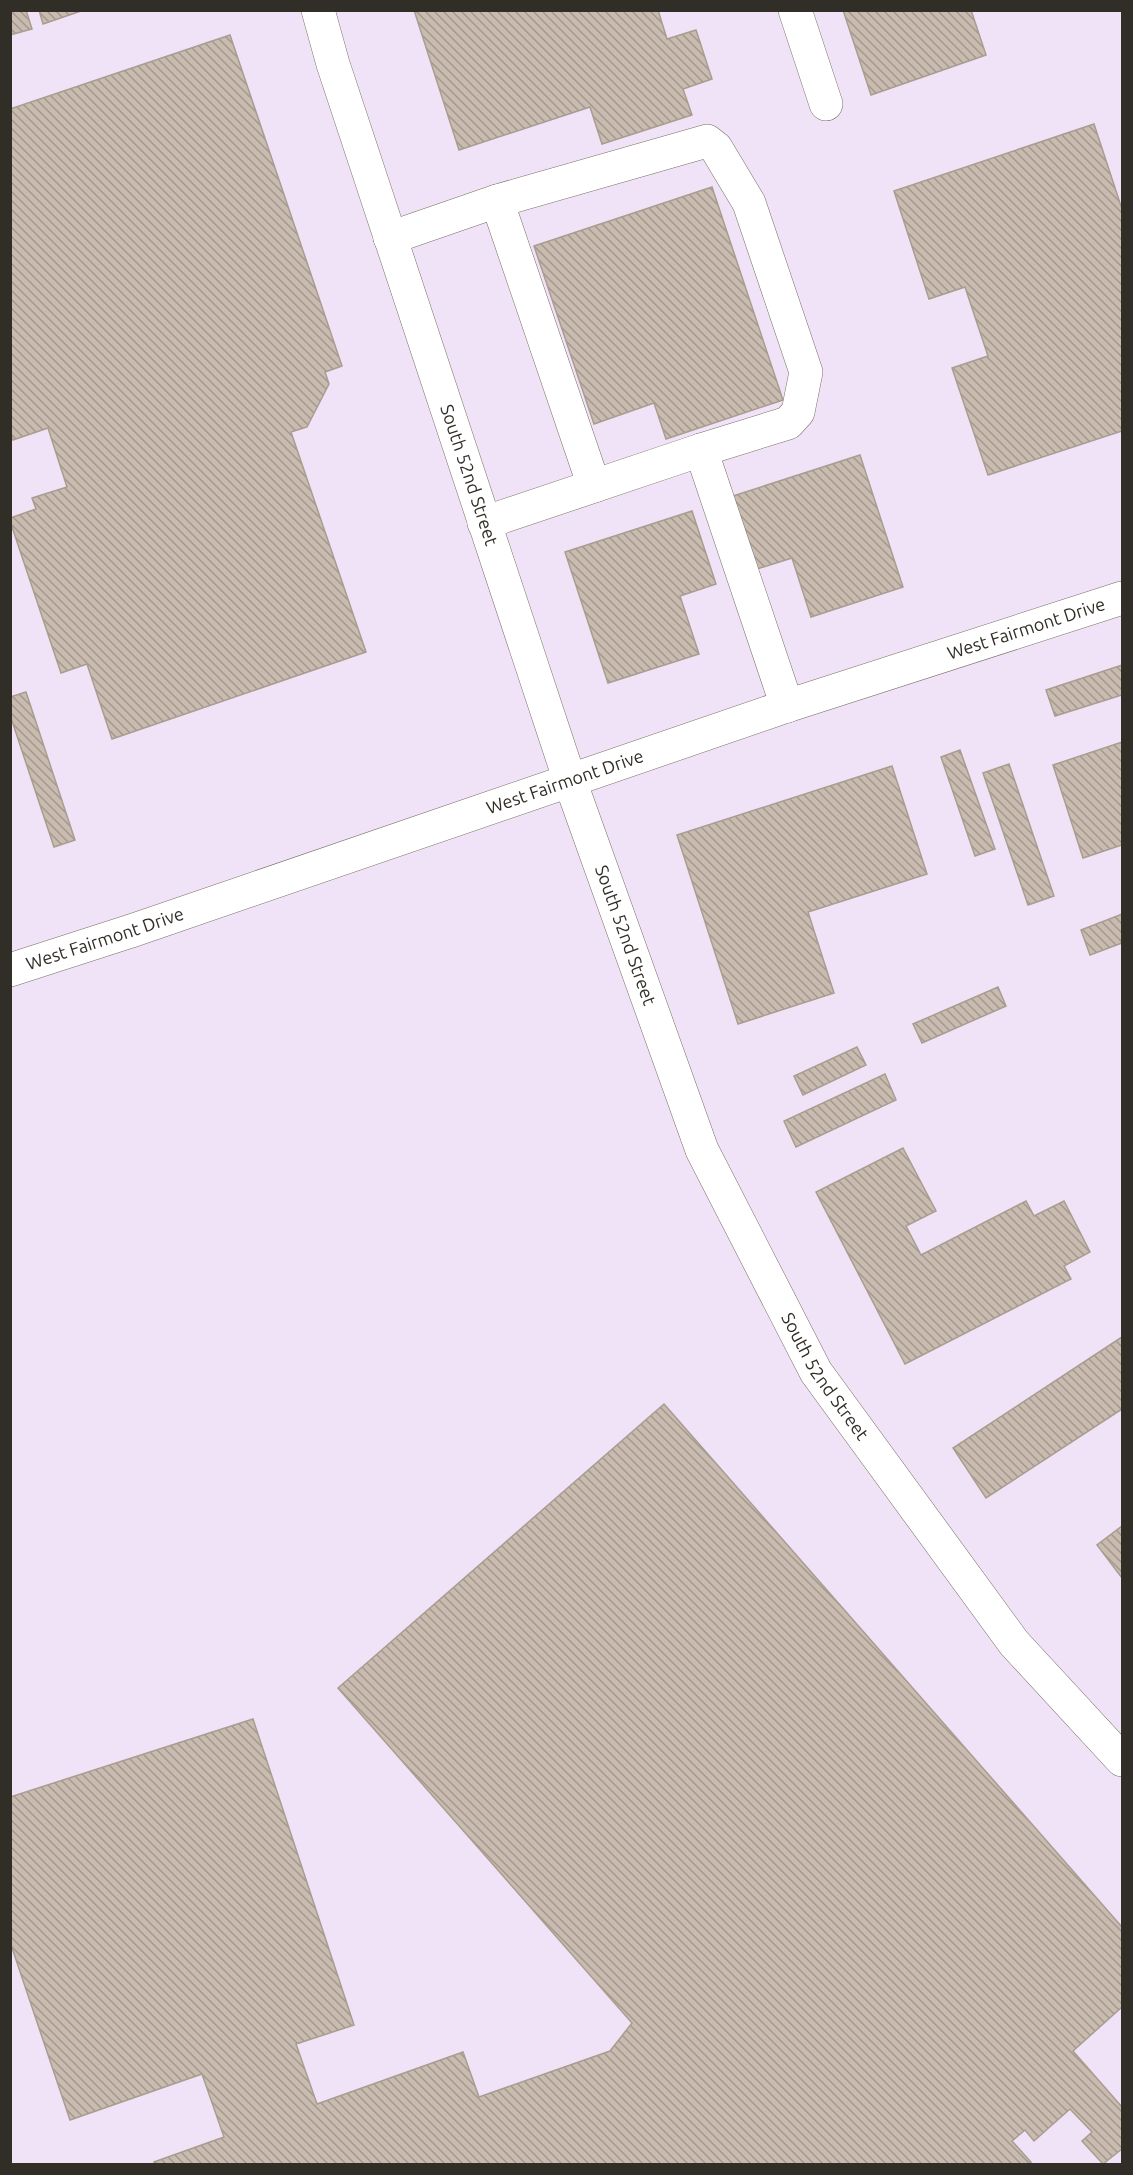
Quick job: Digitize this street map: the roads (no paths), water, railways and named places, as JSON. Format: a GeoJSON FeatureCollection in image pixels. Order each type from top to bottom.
{"type":"FeatureCollection","features":[{"type":"Feature","properties":{"kind":"street","name":"South 52nd Street"},"geometry":{"type":"LineString","coordinates":[[318,10],[390,238],[570,781],[702,1150],[816,1372],[1014,1643],[1122,1760]]}},
{"type":"Feature","properties":{"kind":"street"},"geometry":{"type":"LineString","coordinates":[[795,10],[826,104]]}},
{"type":"Feature","properties":{"kind":"street"},"geometry":{"type":"LineString","coordinates":[[390,238],[497,201],[708,141],[716,148],[749,203],[806,372],[798,412],[788,423],[484,523]]}},
{"type":"Feature","properties":{"kind":"street"},"geometry":{"type":"LineString","coordinates":[[497,201],[594,486]]}},
{"type":"Feature","properties":{"kind":"street"},"geometry":{"type":"LineString","coordinates":[[701,450],[788,706]]}},
{"type":"Feature","properties":{"kind":"street","name":"West Fairmont Drive"},"geometry":{"type":"LineString","coordinates":[[10,970],[788,706],[1122,598]]}}]}
